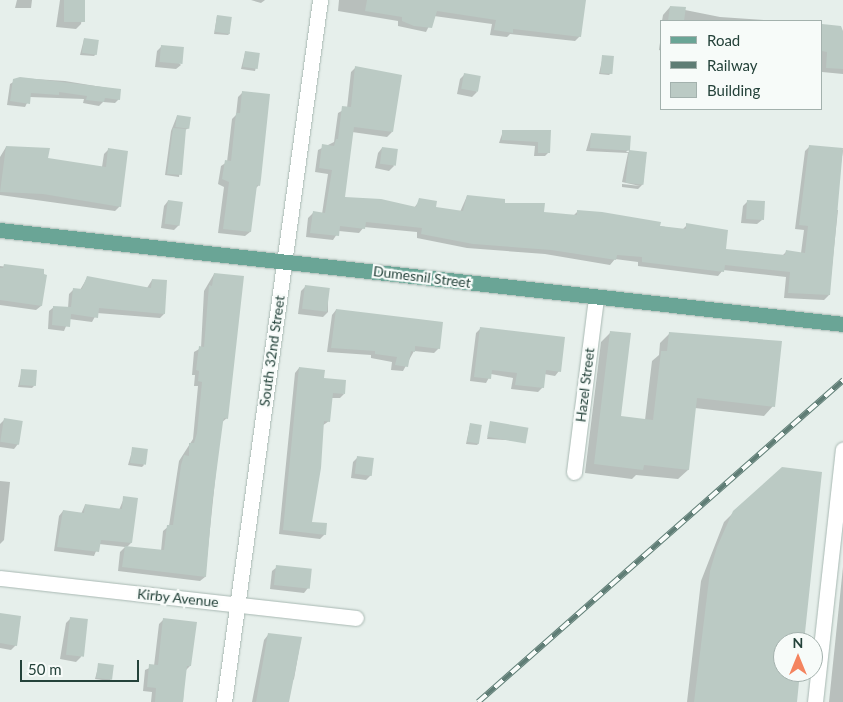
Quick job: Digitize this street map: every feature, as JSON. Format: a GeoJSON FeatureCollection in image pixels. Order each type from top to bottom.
{"type":"FeatureCollection","features":[{"type":"Feature","properties":{"kind":"main road","name":"Dumesnil Street"},"geometry":{"type":"LineString","coordinates":[[0,230],[843,324]]}},
{"type":"Feature","properties":{"kind":"street","name":"South 32nd Street"},"geometry":{"type":"LineString","coordinates":[[224,702],[320,0]]}},
{"type":"Feature","properties":{"kind":"street","name":"Hazel Street"},"geometry":{"type":"LineString","coordinates":[[574,472],[596,297]]}},
{"type":"Feature","properties":{"kind":"street"},"geometry":{"type":"LineString","coordinates":[[815,702],[843,450]]}},
{"type":"Feature","properties":{"kind":"street","name":"Kirby Avenue"},"geometry":{"type":"LineString","coordinates":[[0,578],[356,618]]}},
{"type":"Feature","properties":{"kind":"building"},"geometry":{"type":"Polygon","coordinates":[[[64,0],[85,0],[85,22],[64,22],[64,0]]]}},
{"type":"Feature","properties":{"kind":"building"},"geometry":{"type":"Polygon","coordinates":[[[367,0],[586,0],[581,37],[513,29],[513,33],[494,30],[496,20],[437,11],[432,28],[414,26],[402,21],[402,17],[365,11],[367,0]]]}},
{"type":"Feature","properties":{"kind":"building"},"geometry":{"type":"Polygon","coordinates":[[[670,6],[686,7],[684,20],[668,20],[670,6]]]}},
{"type":"Feature","properties":{"kind":"building"},"geometry":{"type":"Polygon","coordinates":[[[217,15],[232,17],[229,34],[215,32],[217,15]]]}},
{"type":"Feature","properties":{"kind":"building"},"geometry":{"type":"Polygon","coordinates":[[[823,24],[841,26],[843,31],[843,69],[826,68],[827,52],[823,51],[823,24]]]}},
{"type":"Feature","properties":{"kind":"building"},"geometry":{"type":"Polygon","coordinates":[[[84,38],[99,40],[97,55],[82,53],[84,38]]]}},
{"type":"Feature","properties":{"kind":"building"},"geometry":{"type":"Polygon","coordinates":[[[161,45],[184,47],[182,64],[160,62],[161,45]]]}},
{"type":"Feature","properties":{"kind":"building"},"geometry":{"type":"Polygon","coordinates":[[[245,51],[260,53],[258,69],[243,67],[245,51]]]}},
{"type":"Feature","properties":{"kind":"building"},"geometry":{"type":"Polygon","coordinates":[[[602,55],[614,56],[612,74],[600,73],[602,55]]]}},
{"type":"Feature","properties":{"kind":"building"},"geometry":{"type":"Polygon","coordinates":[[[355,66],[402,75],[393,132],[354,127],[345,197],[381,199],[416,207],[419,198],[437,201],[436,207],[463,211],[467,195],[505,199],[505,203],[545,203],[544,212],[577,215],[577,210],[602,212],[661,222],[660,226],[686,229],[686,223],[728,230],[726,249],[785,255],[786,250],[805,253],[808,226],[799,225],[809,145],[843,148],[830,295],[788,293],[790,272],[725,265],[724,272],[642,262],[642,257],[617,255],[616,260],[551,250],[473,244],[421,234],[422,228],[366,222],[365,229],[340,226],[339,236],[310,233],[313,211],[325,213],[332,170],[319,168],[322,144],[334,146],[336,139],[338,139],[342,106],[351,107],[355,66]]]}},
{"type":"Feature","properties":{"kind":"building"},"geometry":{"type":"Polygon","coordinates":[[[464,73],[481,76],[478,92],[461,89],[464,73]]]}},
{"type":"Feature","properties":{"kind":"building"},"geometry":{"type":"Polygon","coordinates":[[[20,77],[121,89],[120,100],[105,98],[104,102],[86,100],[87,96],[59,92],[59,95],[31,93],[30,104],[10,101],[13,79],[20,77]]]}},
{"type":"Feature","properties":{"kind":"building"},"geometry":{"type":"Polygon","coordinates":[[[242,91],[270,94],[261,179],[260,186],[257,185],[251,232],[223,229],[229,182],[222,179],[225,160],[231,161],[236,113],[240,113],[242,91]]]}},
{"type":"Feature","properties":{"kind":"building"},"geometry":{"type":"Polygon","coordinates":[[[177,115],[191,117],[189,129],[175,127],[177,115]]]}},
{"type":"Feature","properties":{"kind":"building"},"geometry":{"type":"Polygon","coordinates":[[[173,128],[186,129],[182,175],[167,174],[173,128]]]}},
{"type":"Feature","properties":{"kind":"building"},"geometry":{"type":"Polygon","coordinates":[[[502,130],[551,130],[550,153],[538,153],[538,142],[502,140],[502,130]]]}},
{"type":"Feature","properties":{"kind":"building"},"geometry":{"type":"Polygon","coordinates":[[[591,133],[631,136],[630,151],[590,148],[591,133]]]}},
{"type":"Feature","properties":{"kind":"building"},"geometry":{"type":"Polygon","coordinates":[[[6,146],[50,148],[48,158],[106,167],[108,148],[128,151],[121,207],[43,194],[0,192],[6,146]]]}},
{"type":"Feature","properties":{"kind":"building"},"geometry":{"type":"Polygon","coordinates":[[[382,147],[398,149],[396,166],[380,164],[382,147]]]}},
{"type":"Feature","properties":{"kind":"building"},"geometry":{"type":"Polygon","coordinates":[[[629,150],[647,152],[643,185],[626,183],[629,150]]]}},
{"type":"Feature","properties":{"kind":"building"},"geometry":{"type":"Polygon","coordinates":[[[168,200],[183,202],[180,226],[165,224],[168,200]]]}},
{"type":"Feature","properties":{"kind":"building"},"geometry":{"type":"Polygon","coordinates":[[[747,200],[765,201],[764,220],[746,219],[747,200]]]}},
{"type":"Feature","properties":{"kind":"building"},"geometry":{"type":"Polygon","coordinates":[[[4,264],[44,269],[44,274],[47,275],[42,306],[0,300],[0,268],[3,268],[4,264]]]}},
{"type":"Feature","properties":{"kind":"building"},"geometry":{"type":"Polygon","coordinates":[[[214,273],[244,276],[228,419],[224,418],[223,422],[212,505],[206,577],[122,567],[125,546],[164,550],[167,525],[173,525],[181,465],[184,455],[189,456],[189,443],[194,443],[197,433],[202,382],[198,381],[199,371],[196,370],[199,346],[204,347],[209,285],[212,286],[214,273]]]}},
{"type":"Feature","properties":{"kind":"building"},"geometry":{"type":"Polygon","coordinates":[[[87,276],[151,288],[152,279],[167,280],[165,314],[99,308],[98,318],[71,314],[70,327],[52,325],[53,306],[71,307],[73,288],[82,289],[87,276]]]}},
{"type":"Feature","properties":{"kind":"building"},"geometry":{"type":"Polygon","coordinates":[[[305,285],[330,288],[327,312],[302,309],[305,285]]]}},
{"type":"Feature","properties":{"kind":"building"},"geometry":{"type":"Polygon","coordinates":[[[336,309],[443,322],[440,349],[415,346],[415,352],[411,351],[408,367],[395,365],[397,357],[375,354],[375,351],[331,348],[336,309]]]}},
{"type":"Feature","properties":{"kind":"building"},"geometry":{"type":"Polygon","coordinates":[[[480,327],[565,337],[561,372],[546,370],[544,388],[515,385],[517,373],[492,370],[491,379],[474,377],[480,327]]]}},
{"type":"Feature","properties":{"kind":"building"},"geometry":{"type":"Polygon","coordinates":[[[610,331],[631,333],[621,416],[653,420],[661,351],[667,351],[669,332],[782,341],[775,407],[697,398],[689,470],[644,465],[643,470],[594,464],[610,331]]]}},
{"type":"Feature","properties":{"kind":"building"},"geometry":{"type":"Polygon","coordinates":[[[299,367],[325,370],[324,378],[346,380],[345,394],[333,393],[330,422],[324,421],[321,468],[312,522],[327,523],[326,535],[283,530],[299,367]]]}},
{"type":"Feature","properties":{"kind":"building"},"geometry":{"type":"Polygon","coordinates":[[[21,369],[37,370],[36,386],[20,385],[21,369]]]}},
{"type":"Feature","properties":{"kind":"building"},"geometry":{"type":"Polygon","coordinates":[[[4,418],[23,421],[19,445],[0,442],[4,418]]]}},
{"type":"Feature","properties":{"kind":"building"},"geometry":{"type":"Polygon","coordinates":[[[490,421],[528,428],[526,444],[487,437],[490,421]]]}},
{"type":"Feature","properties":{"kind":"building"},"geometry":{"type":"Polygon","coordinates":[[[470,423],[482,425],[479,444],[467,442],[470,423]]]}},
{"type":"Feature","properties":{"kind":"building"},"geometry":{"type":"Polygon","coordinates":[[[132,447],[148,449],[146,465],[130,463],[132,447]]]}},
{"type":"Feature","properties":{"kind":"building"},"geometry":{"type":"Polygon","coordinates":[[[357,456],[374,458],[372,476],[355,474],[357,456]]]}},
{"type":"Feature","properties":{"kind":"building"},"geometry":{"type":"Polygon","coordinates":[[[782,467],[822,472],[805,632],[773,632],[773,682],[799,682],[797,702],[694,702],[710,571],[717,547],[733,511],[782,467]]]}},
{"type":"Feature","properties":{"kind":"building"},"geometry":{"type":"Polygon","coordinates":[[[123,496],[138,498],[132,543],[101,540],[99,552],[57,547],[63,510],[84,513],[85,504],[122,509],[123,496]]]}},
{"type":"Feature","properties":{"kind":"building"},"geometry":{"type":"Polygon","coordinates":[[[276,565],[312,569],[310,589],[274,585],[276,565]]]}},
{"type":"Feature","properties":{"kind":"building"},"geometry":{"type":"Polygon","coordinates":[[[0,613],[21,616],[17,646],[0,643],[0,613]]]}},
{"type":"Feature","properties":{"kind":"building"},"geometry":{"type":"Polygon","coordinates":[[[70,617],[88,619],[84,657],[66,655],[70,617]]]}},
{"type":"Feature","properties":{"kind":"building"},"geometry":{"type":"Polygon","coordinates":[[[163,618],[197,622],[191,666],[187,666],[183,702],[155,702],[156,688],[147,687],[149,664],[158,665],[163,618]]]}},
{"type":"Feature","properties":{"kind":"building"},"geometry":{"type":"Polygon","coordinates":[[[268,633],[302,637],[289,702],[256,702],[268,633]]]}},
{"type":"Feature","properties":{"kind":"building"},"geometry":{"type":"Polygon","coordinates":[[[98,663],[114,665],[112,680],[96,678],[98,663]]]}},
{"type":"Feature","properties":{"kind":"railway"},"geometry":{"type":"LineString","coordinates":[[478,702],[843,380]]}}]}
